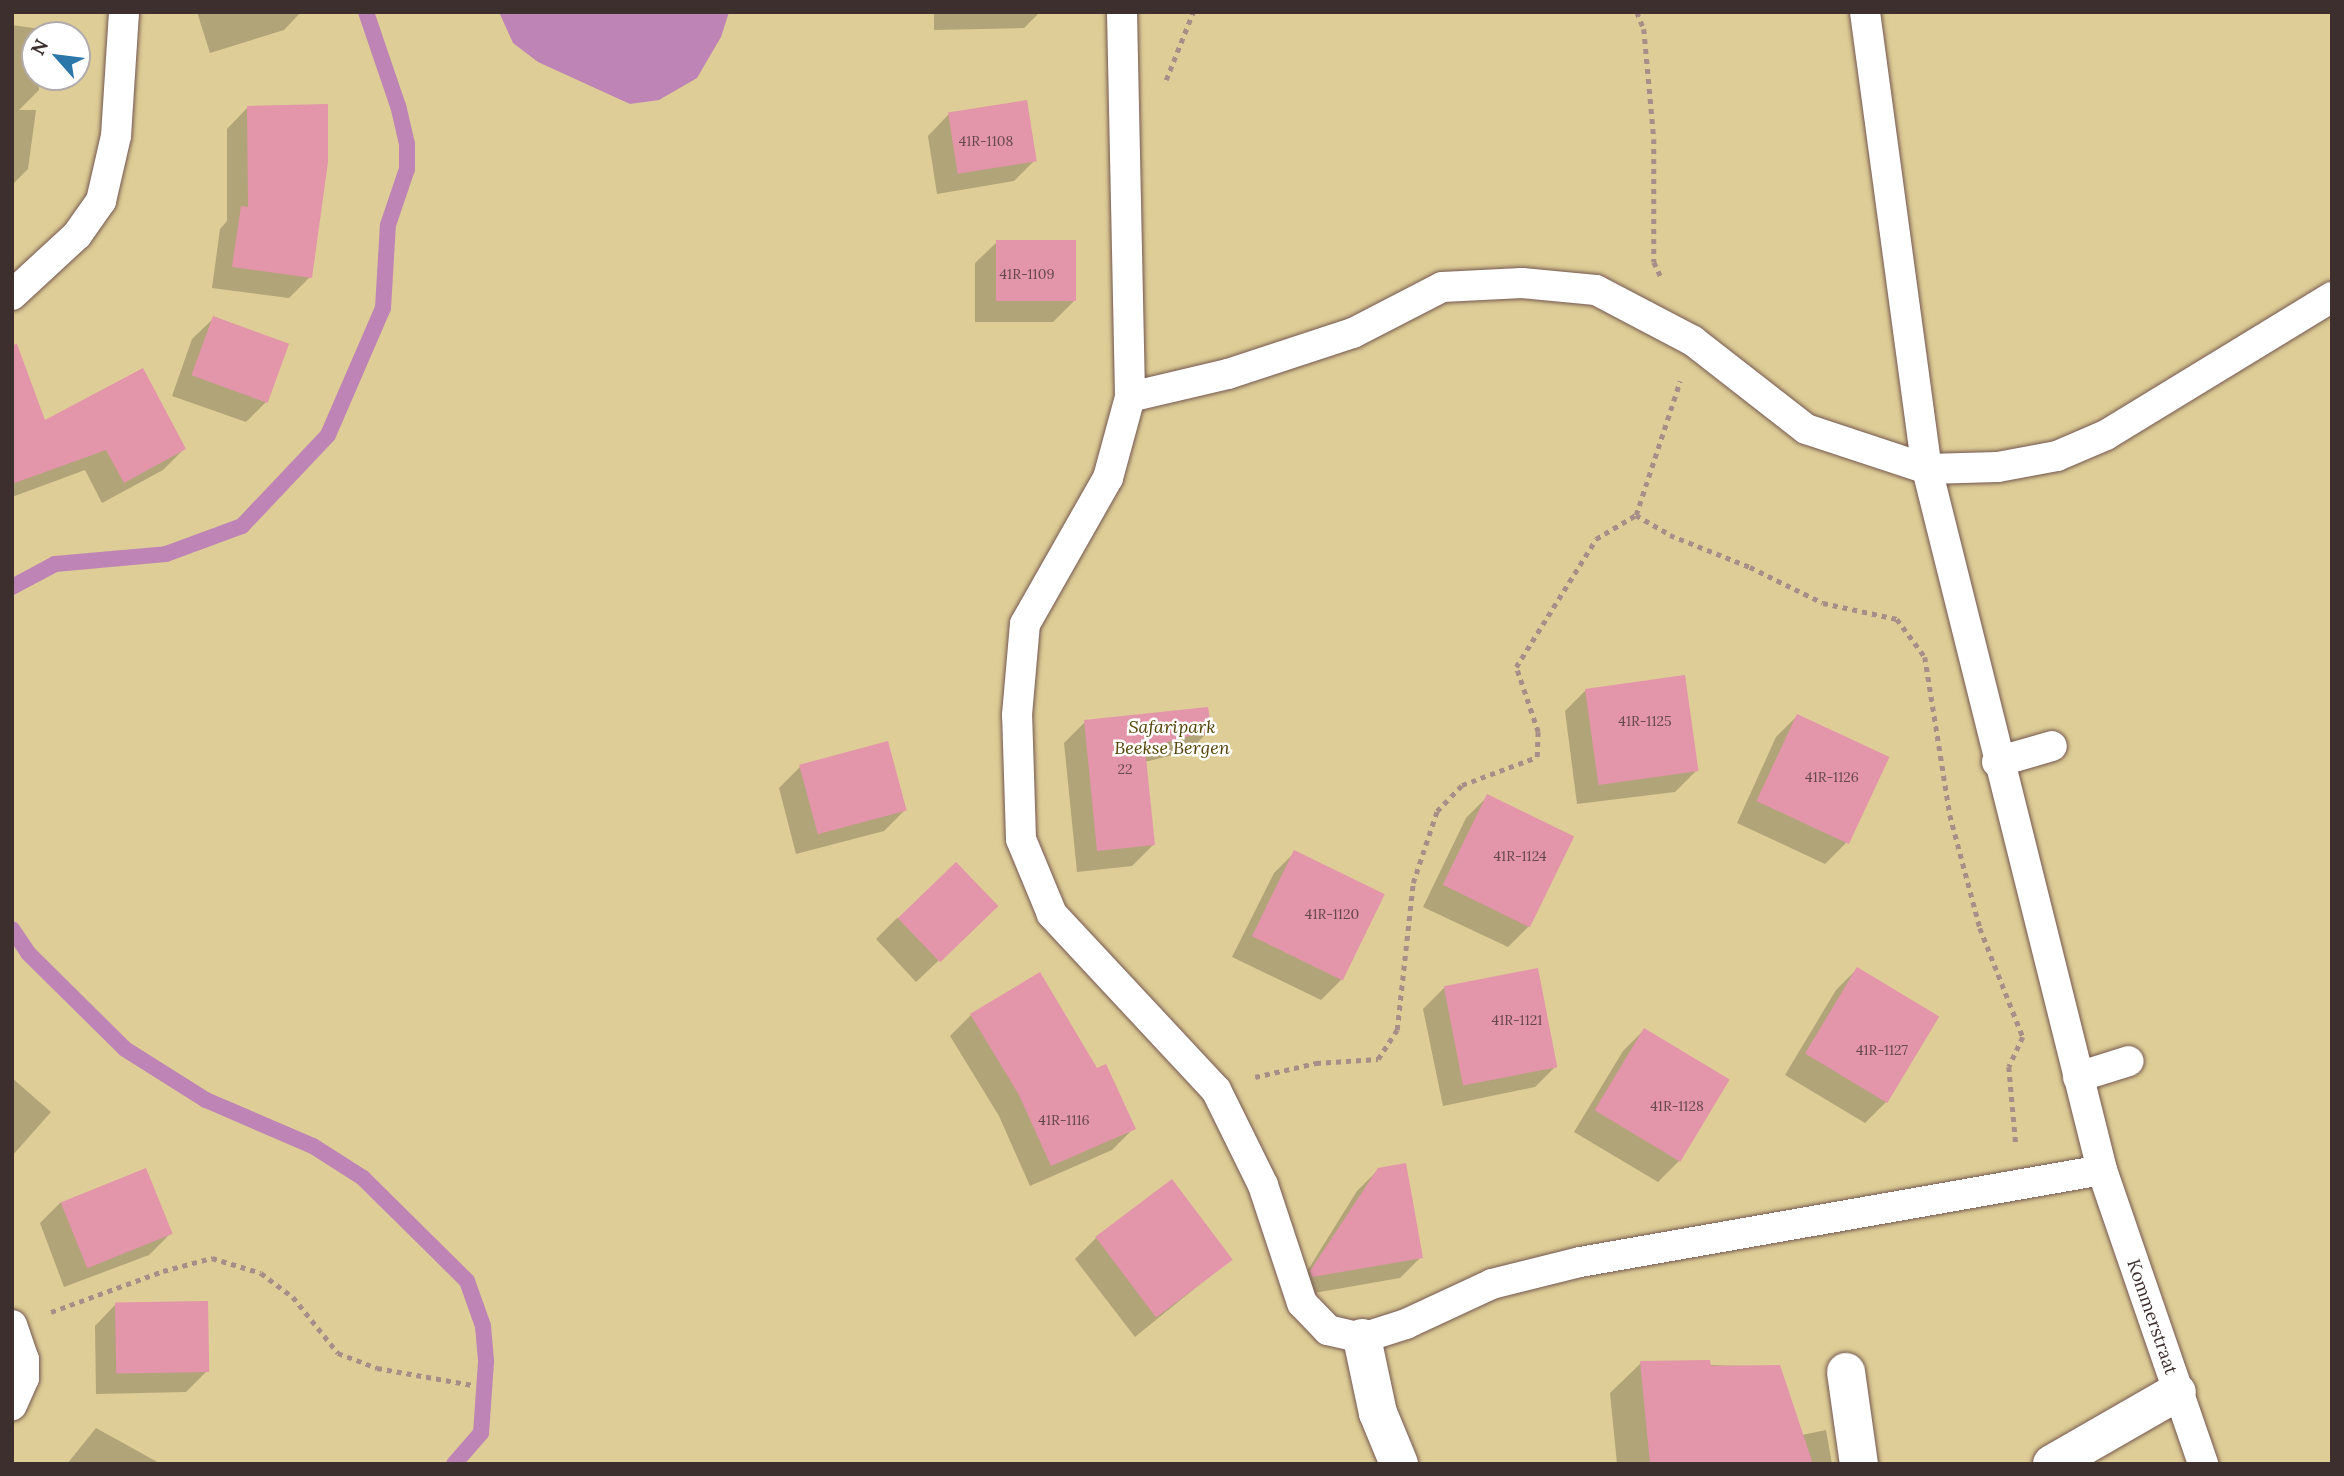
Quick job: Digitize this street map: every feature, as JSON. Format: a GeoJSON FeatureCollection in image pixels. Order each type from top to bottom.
{"type":"FeatureCollection","features":[{"type":"Feature","properties":{"kind":"street"},"geometry":{"type":"LineString","coordinates":[[1362,1338],[1378,1413],[1399,1464]]}},
{"type":"Feature","properties":{"kind":"street"},"geometry":{"type":"LineString","coordinates":[[1846,1371],[1859,1464]]}},
{"type":"Feature","properties":{"kind":"street"},"geometry":{"type":"LineString","coordinates":[[2052,1464],[2177,1392]]}},
{"type":"Feature","properties":{"kind":"lane"},"geometry":{"type":"LineString","coordinates":[[12,295],[78,235],[101,201],[116,136],[124,12]]}},
{"type":"Feature","properties":{"kind":"lane"},"geometry":{"type":"LineString","coordinates":[[1122,12],[1130,397],[1108,478],[1025,624],[1017,715],[1021,839],[1052,914],[1216,1090],[1263,1185],[1302,1303],[1328,1330],[1362,1338],[1406,1324],[1492,1284],[1580,1262],[2102,1170]]}},
{"type":"Feature","properties":{"kind":"lane","name":"Kommerstraat"},"geometry":{"type":"LineString","coordinates":[[1865,12],[1927,468],[1997,762],[2102,1170],[2203,1464]]}},
{"type":"Feature","properties":{"kind":"lane"},"geometry":{"type":"LineString","coordinates":[[1130,397],[1228,374],[1353,333],[1442,288],[1522,283],[1596,290],[1693,341],[1806,429],[1927,468],[1998,467],[2069,451],[2106,435],[2332,297]]}},
{"type":"Feature","properties":{"kind":"lane"},"geometry":{"type":"LineString","coordinates":[[1997,762],[2052,746]]}},
{"type":"Feature","properties":{"kind":"lane"},"geometry":{"type":"LineString","coordinates":[[2078,1077],[2129,1060]]}},
{"type":"Feature","properties":{"kind":"lane"},"geometry":{"type":"LineString","coordinates":[[12,1405],[24,1378],[24,1359],[13,1326]]}},
{"type":"Feature","properties":{"kind":"path"},"geometry":{"type":"LineString","coordinates":[[1216,1090],[1316,1063],[1378,1059],[1397,1030],[1413,883],[1437,811],[1462,785],[1537,757],[1538,732],[1516,667],[1596,539],[1636,514],[1693,341],[1654,262],[1654,139],[1644,29],[1637,12]]}},
{"type":"Feature","properties":{"kind":"path"},"geometry":{"type":"LineString","coordinates":[[1636,514],[1670,535],[1823,603],[1897,619],[1925,657],[1956,841],[1980,928],[2023,1037],[2009,1068],[2022,1183]]}},
{"type":"Feature","properties":{"kind":"path"},"geometry":{"type":"LineString","coordinates":[[13,1326],[163,1271],[212,1258],[261,1273],[293,1297],[338,1353],[377,1368],[472,1385]]}},
{"type":"Feature","properties":{"kind":"green space","name":"Safaripark Beekse Bergen"},"geometry":{"type":"Polygon","coordinates":[[[12,12],[2332,12],[2332,1464],[12,1464],[12,12]]]}},
{"type":"Feature","properties":{"kind":"shaded area"},"geometry":{"type":"Polygon","coordinates":[[[499,12],[729,12],[721,37],[697,78],[659,100],[630,104],[538,62],[513,43],[499,12]]]}},
{"type":"Feature","properties":{"kind":"building"},"geometry":{"type":"Polygon","coordinates":[[[1027,100],[1037,161],[958,174],[948,113],[1027,100]]]}},
{"type":"Feature","properties":{"kind":"building"},"geometry":{"type":"Polygon","coordinates":[[[328,104],[328,162],[312,278],[232,267],[241,206],[248,207],[247,106],[328,104]]]}},
{"type":"Feature","properties":{"kind":"building"},"geometry":{"type":"Polygon","coordinates":[[[996,240],[1076,240],[1076,301],[996,301],[996,240]]]}},
{"type":"Feature","properties":{"kind":"building"},"geometry":{"type":"Polygon","coordinates":[[[213,316],[289,344],[268,403],[191,375],[213,316]]]}},
{"type":"Feature","properties":{"kind":"building"},"geometry":{"type":"Polygon","coordinates":[[[17,344],[45,420],[143,368],[186,449],[124,483],[106,450],[12,484],[12,345],[17,344]]]}},
{"type":"Feature","properties":{"kind":"building"},"geometry":{"type":"Polygon","coordinates":[[[1685,675],[1698,771],[1598,785],[1585,689],[1685,675]]]}},
{"type":"Feature","properties":{"kind":"building"},"geometry":{"type":"Polygon","coordinates":[[[1208,707],[1212,730],[1145,748],[1155,845],[1097,851],[1084,720],[1208,707]]]}},
{"type":"Feature","properties":{"kind":"building"},"geometry":{"type":"Polygon","coordinates":[[[1797,714],[1889,757],[1849,844],[1756,801],[1797,714]]]}},
{"type":"Feature","properties":{"kind":"building"},"geometry":{"type":"Polygon","coordinates":[[[888,741],[907,811],[818,834],[799,765],[888,741]]]}},
{"type":"Feature","properties":{"kind":"building"},"geometry":{"type":"Polygon","coordinates":[[[1487,794],[1574,837],[1530,927],[1443,885],[1487,794]]]}},
{"type":"Feature","properties":{"kind":"building"},"geometry":{"type":"Polygon","coordinates":[[[1294,850],[1385,894],[1343,981],[1252,936],[1294,850]]]}},
{"type":"Feature","properties":{"kind":"building"},"geometry":{"type":"Polygon","coordinates":[[[956,862],[998,906],[940,962],[898,918],[956,862]]]}},
{"type":"Feature","properties":{"kind":"building"},"geometry":{"type":"Polygon","coordinates":[[[1857,967],[1939,1016],[1887,1103],[1805,1054],[1857,967]]]}},
{"type":"Feature","properties":{"kind":"building"},"geometry":{"type":"Polygon","coordinates":[[[1538,968],[1557,1067],[1463,1085],[1444,986],[1538,968]]]}},
{"type":"Feature","properties":{"kind":"building"},"geometry":{"type":"Polygon","coordinates":[[[1040,972],[1097,1068],[1106,1064],[1136,1129],[1051,1166],[1019,1095],[970,1014],[1040,972]]]}},
{"type":"Feature","properties":{"kind":"building"},"geometry":{"type":"Polygon","coordinates":[[[1644,1028],[1730,1080],[1680,1162],[1595,1110],[1644,1028]]]}},
{"type":"Feature","properties":{"kind":"building"},"geometry":{"type":"Polygon","coordinates":[[[1406,1163],[1423,1258],[1312,1277],[1310,1271],[1378,1168],[1406,1163]]]}},
{"type":"Feature","properties":{"kind":"building"},"geometry":{"type":"Polygon","coordinates":[[[146,1168],[173,1234],[87,1268],[61,1202],[146,1168]]]}},
{"type":"Feature","properties":{"kind":"building"},"geometry":{"type":"Polygon","coordinates":[[[1172,1179],[1233,1260],[1156,1317],[1095,1237],[1172,1179]]]}},
{"type":"Feature","properties":{"kind":"building"},"geometry":{"type":"Polygon","coordinates":[[[208,1301],[209,1372],[116,1374],[115,1303],[208,1301]]]}},
{"type":"Feature","properties":{"kind":"building"},"geometry":{"type":"Polygon","coordinates":[[[1710,1360],[1711,1366],[1780,1365],[1813,1464],[1650,1464],[1640,1361],[1710,1360]]]}},
{"type":"Feature","properties":{"kind":"waterway"},"geometry":{"type":"LineString","coordinates":[[12,587],[55,564],[166,554],[242,526],[328,435],[383,308],[388,225],[407,169],[407,144],[398,106],[366,12]]}},
{"type":"Feature","properties":{"kind":"waterway"},"geometry":{"type":"LineString","coordinates":[[12,929],[28,953],[125,1049],[206,1100],[313,1146],[363,1178],[467,1281],[483,1326],[486,1362],[481,1433],[454,1464]]}}]}
